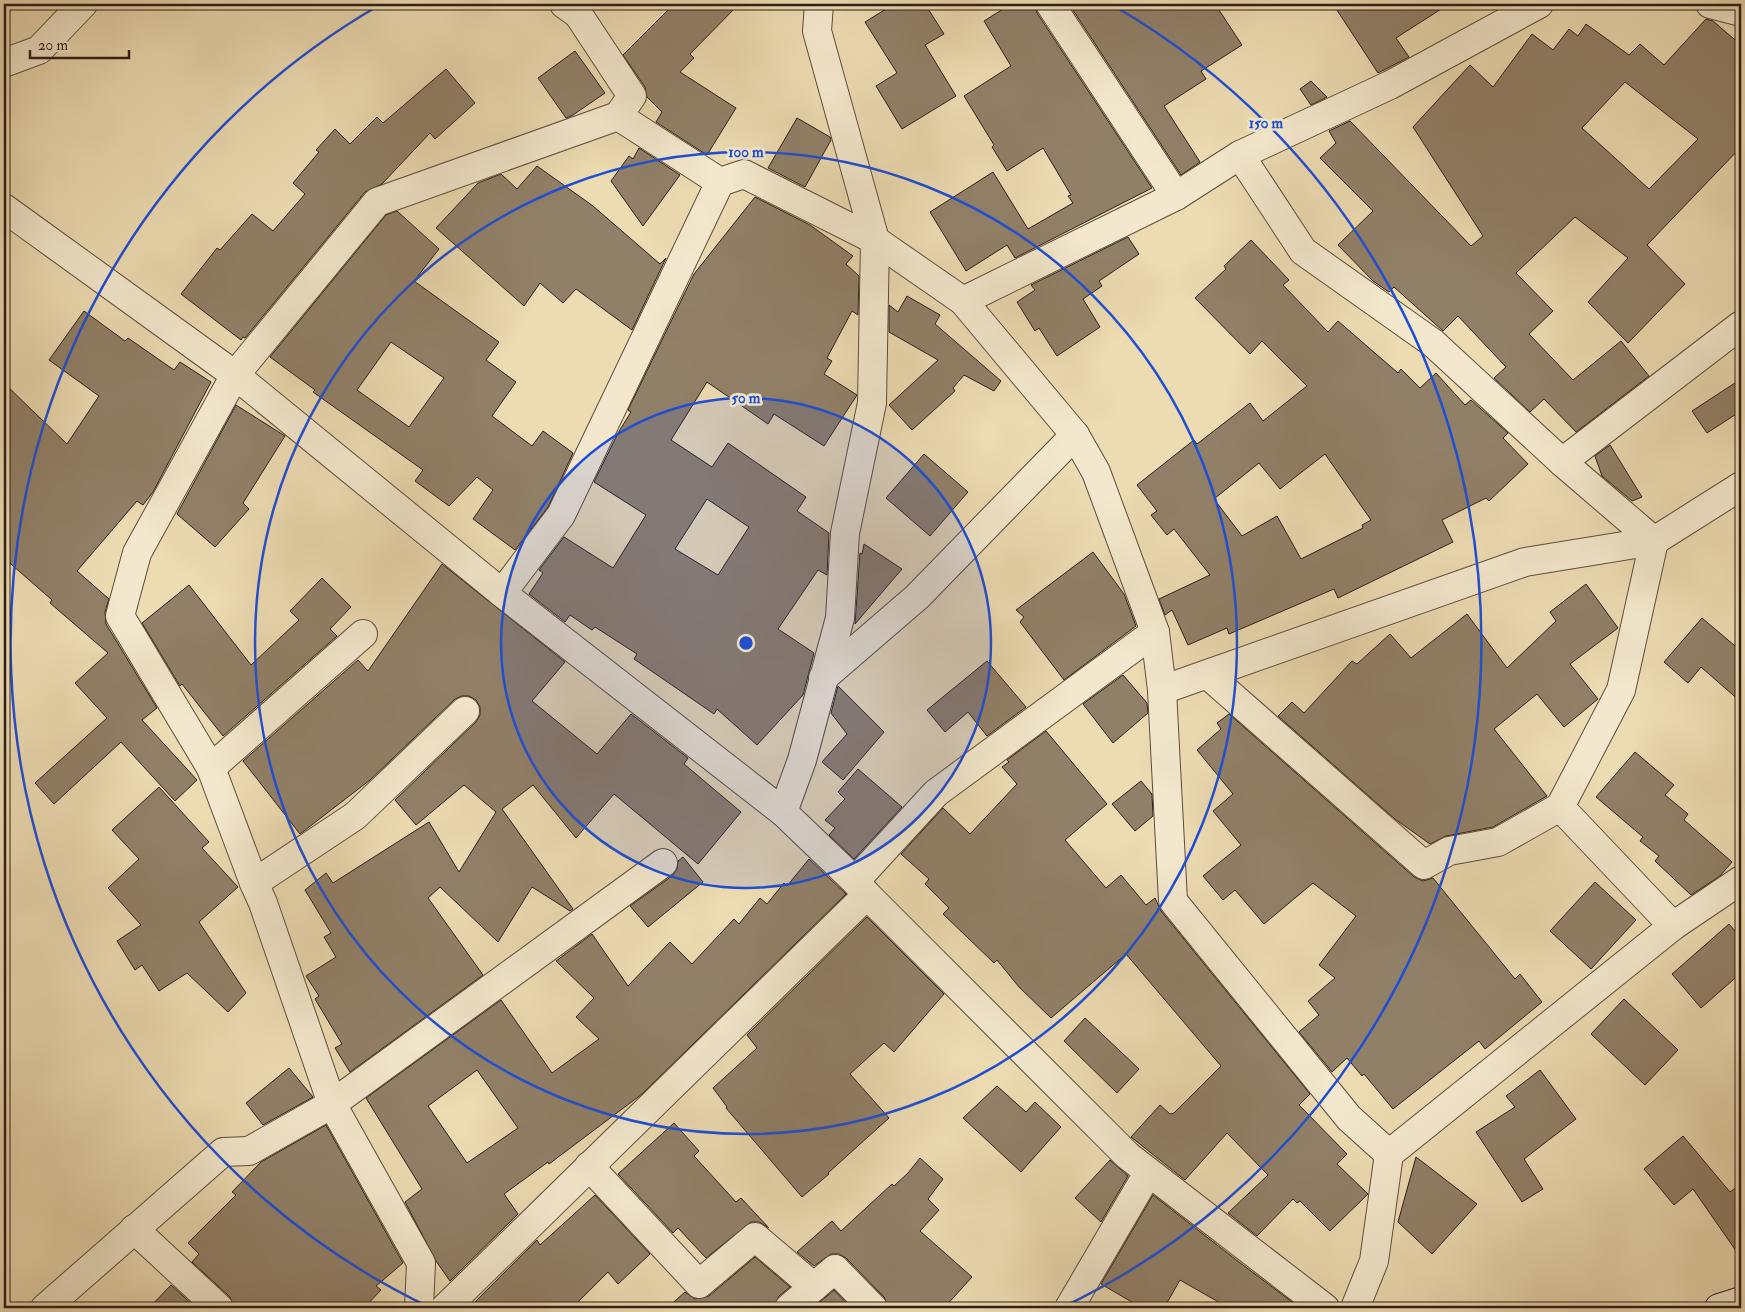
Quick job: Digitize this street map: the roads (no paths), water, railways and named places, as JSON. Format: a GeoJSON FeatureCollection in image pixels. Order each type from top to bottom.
{"type":"FeatureCollection","features":[{"type":"Feature","properties":{"kind":"street"},"geometry":{"type":"LineString","coordinates":[[4,63],[39,50],[83,4]]}},
{"type":"Feature","properties":{"kind":"street"},"geometry":{"type":"LineString","coordinates":[[783,812],[802,760],[840,618],[845,533],[872,403],[875,240],[817,31],[819,4]]}},
{"type":"Feature","properties":{"kind":"street"},"geometry":{"type":"LineString","coordinates":[[1050,4],[1176,196]]}},
{"type":"Feature","properties":{"kind":"street"},"geometry":{"type":"LineString","coordinates":[[962,301],[1176,196],[1240,155],[1390,85],[1539,4]]}},
{"type":"Feature","properties":{"kind":"street"},"geometry":{"type":"LineString","coordinates":[[1710,4],[1741,12]]}},
{"type":"Feature","properties":{"kind":"street"},"geometry":{"type":"LineString","coordinates":[[418,1308],[421,1263],[332,1104],[264,903],[254,883],[211,768],[120,616],[137,554],[235,375],[376,202],[618,116],[632,96],[576,7]]}},
{"type":"Feature","properties":{"kind":"street"},"geometry":{"type":"LineString","coordinates":[[618,116],[720,182]]}},
{"type":"Feature","properties":{"kind":"street"},"geometry":{"type":"LineString","coordinates":[[1240,155],[1303,251],[1433,343],[1562,462],[1654,541]]}},
{"type":"Feature","properties":{"kind":"street"},"geometry":{"type":"LineString","coordinates":[[502,593],[561,515],[720,182],[744,174],[875,240],[962,301],[1075,435],[1096,472],[1155,632],[1162,690],[1173,901],[1349,1118],[1389,1154]]}},
{"type":"Feature","properties":{"kind":"street"},"geometry":{"type":"LineString","coordinates":[[4,208],[235,375],[502,593],[783,812],[1121,1149],[1148,1173],[1325,1308]]}},
{"type":"Feature","properties":{"kind":"street"},"geometry":{"type":"LineString","coordinates":[[1562,462],[1741,325]]}},
{"type":"Feature","properties":{"kind":"street"},"geometry":{"type":"LineString","coordinates":[[824,678],[917,596],[1075,435]]}},
{"type":"Feature","properties":{"kind":"street"},"geometry":{"type":"LineString","coordinates":[[1162,690],[1525,562],[1654,541],[1740,489]]}},
{"type":"Feature","properties":{"kind":"street"},"geometry":{"type":"LineString","coordinates":[[1208,675],[1424,865],[1449,851],[1498,842],[1560,807],[1621,690],[1654,541]]}},
{"type":"Feature","properties":{"kind":"street"},"geometry":{"type":"LineString","coordinates":[[445,1308],[589,1166],[861,888],[936,793],[1155,632]]}},
{"type":"Feature","properties":{"kind":"street"},"geometry":{"type":"LineString","coordinates":[[211,768],[363,634]]}},
{"type":"Feature","properties":{"kind":"street"},"geometry":{"type":"LineString","coordinates":[[254,883],[355,816],[466,711]]}},
{"type":"Feature","properties":{"kind":"street"},"geometry":{"type":"LineString","coordinates":[[1560,807],[1673,926]]}},
{"type":"Feature","properties":{"kind":"street"},"geometry":{"type":"LineString","coordinates":[[44,1308],[223,1152],[249,1151],[332,1104],[663,863]]}},
{"type":"Feature","properties":{"kind":"street"},"geometry":{"type":"LineString","coordinates":[[1356,1308],[1374,1261],[1389,1154],[1673,926],[1741,880]]}},
{"type":"Feature","properties":{"kind":"street"},"geometry":{"type":"LineString","coordinates":[[589,1166],[699,1284],[755,1237],[814,1287]]}},
{"type":"Feature","properties":{"kind":"street"},"geometry":{"type":"LineString","coordinates":[[1069,1308],[1148,1173]]}},
{"type":"Feature","properties":{"kind":"street"},"geometry":{"type":"LineString","coordinates":[[134,1229],[220,1308]]}},
{"type":"Feature","properties":{"kind":"street"},"geometry":{"type":"LineString","coordinates":[[789,1308],[835,1269],[873,1308]]}},
{"type":"Feature","properties":{"kind":"street"},"geometry":{"type":"LineString","coordinates":[[1718,1308],[1741,1301]]}}]}
